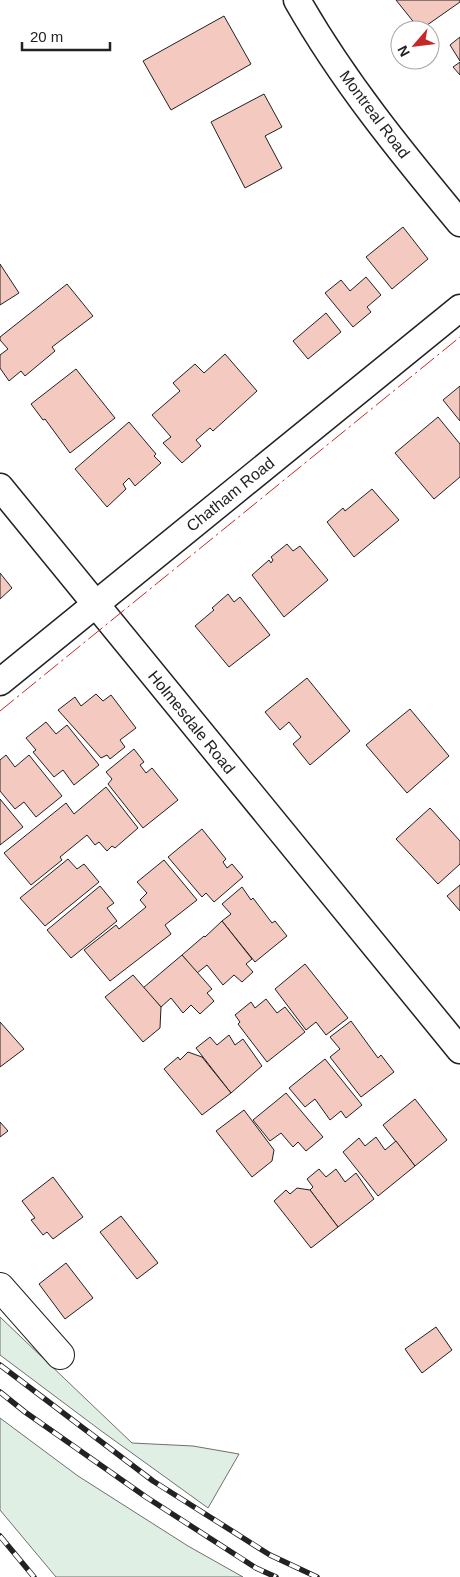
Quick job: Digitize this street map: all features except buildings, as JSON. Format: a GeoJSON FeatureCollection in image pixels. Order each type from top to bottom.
{"type":"FeatureCollection","features":[{"type":"Feature","properties":{"kind":"street","name":"Montreal Road"},"geometry":{"type":"LineString","coordinates":[[297,0],[351,86],[460,223]]}},
{"type":"Feature","properties":{"kind":"street","name":"Chatham Road"},"geometry":{"type":"LineString","coordinates":[[0,682],[460,308]]}},
{"type":"Feature","properties":{"kind":"street","name":"Holmesdale Road"},"geometry":{"type":"LineString","coordinates":[[0,487],[460,1050]]}},
{"type":"Feature","properties":{"kind":"street"},"geometry":{"type":"LineString","coordinates":[[0,1287],[60,1355]]}},
{"type":"Feature","properties":{"kind":"green space"},"geometry":{"type":"Polygon","coordinates":[[[0,1317],[132,1443],[193,1446],[239,1454],[208,1508],[0,1355],[0,1317]]]}},
{"type":"Feature","properties":{"kind":"green space"},"geometry":{"type":"Polygon","coordinates":[[[0,1418],[78,1476],[188,1546],[243,1577],[56,1577],[0,1510],[0,1418]]]}},
{"type":"Feature","properties":{"kind":"railway"},"geometry":{"type":"LineString","coordinates":[[0,1365],[153,1481],[270,1555],[317,1577]]}},
{"type":"Feature","properties":{"kind":"railway"},"geometry":{"type":"LineString","coordinates":[[0,1392],[25,1412],[146,1497],[256,1568],[276,1577]]}},
{"type":"Feature","properties":{"kind":"railway"},"geometry":{"type":"LineString","coordinates":[[0,1536],[34,1577]]}},
{"type":"Feature","properties":{"kind":"power"},"geometry":{"type":"LineString","coordinates":[[0,711],[460,337]]}}]}
